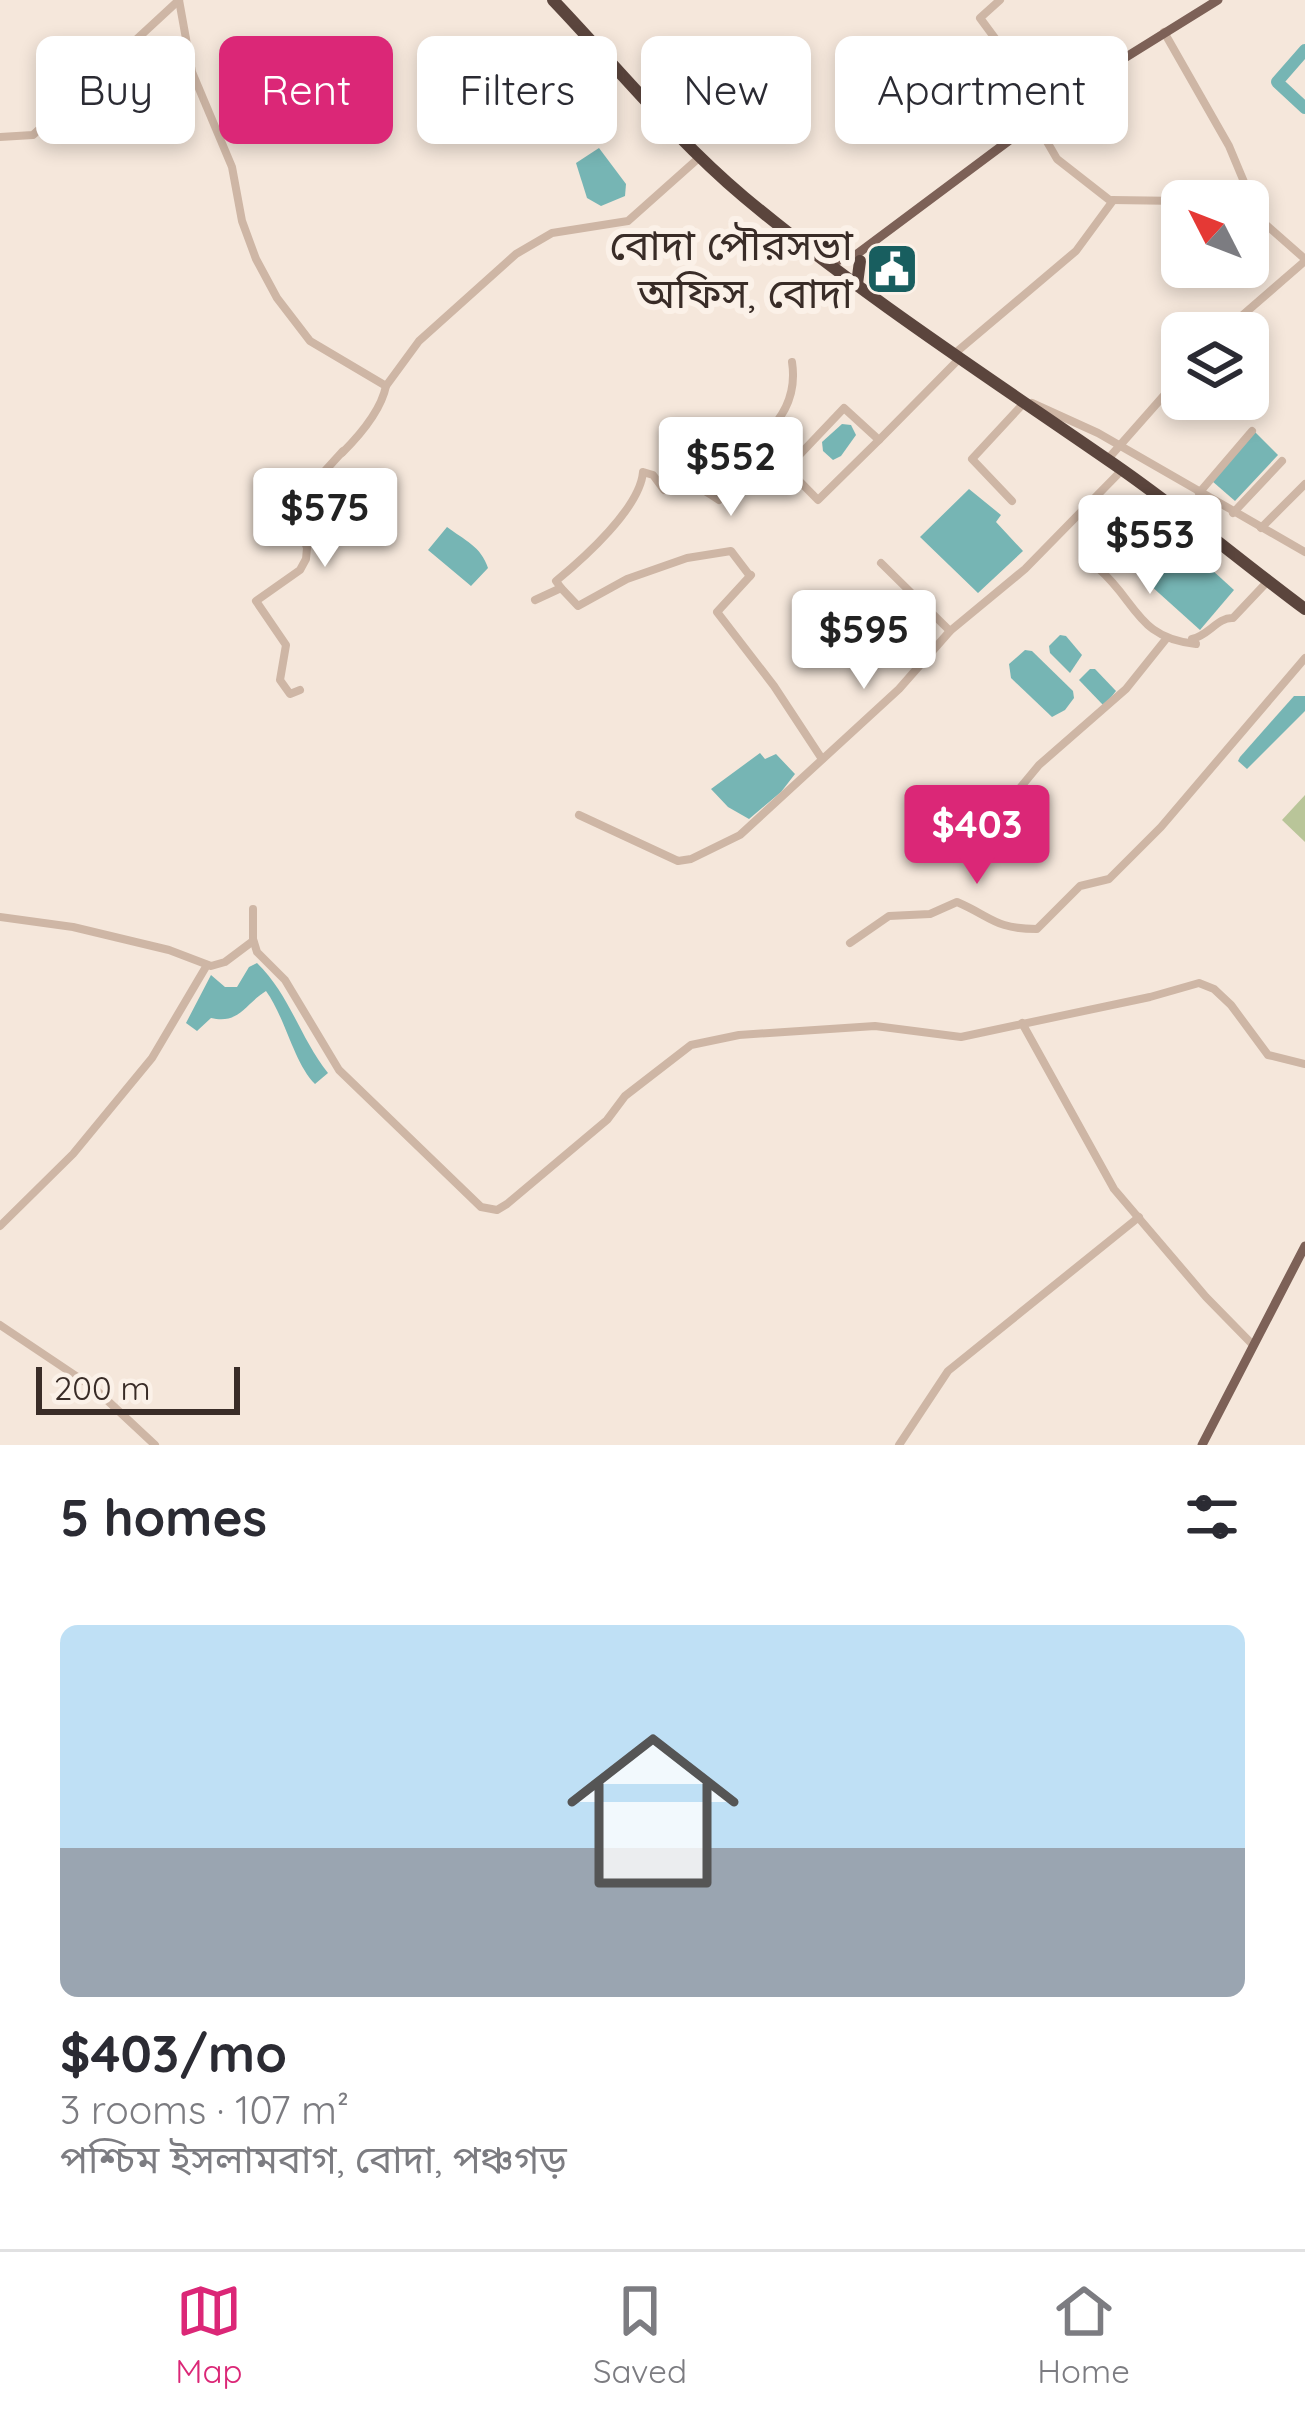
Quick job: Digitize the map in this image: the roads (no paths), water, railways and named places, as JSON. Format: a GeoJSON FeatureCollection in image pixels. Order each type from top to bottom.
{"type":"FeatureCollection","features":[{"type":"Feature","properties":{"kind":"highway"},"geometry":{"type":"LineString","coordinates":[[553,0],[745,197],[828,264],[1022,405],[1122,470],[1305,609]]}},
{"type":"Feature","properties":{"kind":"highway"},"geometry":{"type":"LineString","coordinates":[[857,284],[860,261]]}},
{"type":"Feature","properties":{"kind":"main road"},"geometry":{"type":"LineString","coordinates":[[1128,56],[1218,0]]}},
{"type":"Feature","properties":{"kind":"main road"},"geometry":{"type":"LineString","coordinates":[[828,264],[857,254],[1004,144]]}},
{"type":"Feature","properties":{"kind":"main road"},"geometry":{"type":"LineString","coordinates":[[842,273],[860,261],[876,239]]}},
{"type":"Feature","properties":{"kind":"main road"},"geometry":{"type":"LineString","coordinates":[[1202,1445],[1305,1246]]}},
{"type":"Feature","properties":{"kind":"street"},"geometry":{"type":"LineString","coordinates":[[179,0],[192,72],[232,166],[242,221],[266,278],[310,341],[386,386]]}},
{"type":"Feature","properties":{"kind":"street"},"geometry":{"type":"LineString","coordinates":[[0,137],[32,135],[179,0]]}},
{"type":"Feature","properties":{"kind":"street"},"geometry":{"type":"LineString","coordinates":[[993,36],[980,19],[1000,0]]}},
{"type":"Feature","properties":{"kind":"street"},"geometry":{"type":"LineString","coordinates":[[1163,31],[1243,180]]}},
{"type":"Feature","properties":{"kind":"street"},"geometry":{"type":"LineString","coordinates":[[1048,144],[1057,159],[1110,200],[1161,201]]}},
{"type":"Feature","properties":{"kind":"street"},"geometry":{"type":"LineString","coordinates":[[300,690],[290,694],[280,680],[286,645],[256,601],[300,570],[308,548],[293,506],[360,434],[386,386],[419,341],[516,254],[552,233],[628,221],[701,156]]}},
{"type":"Feature","properties":{"kind":"street"},"geometry":{"type":"LineString","coordinates":[[759,440],[818,500],[957,357],[1076,251],[1107,213],[1110,200]]}},
{"type":"Feature","properties":{"kind":"street"},"geometry":{"type":"LineString","coordinates":[[1246,312],[1305,260],[1269,226]]}},
{"type":"Feature","properties":{"kind":"street"},"geometry":{"type":"LineString","coordinates":[[535,600],[559,584],[628,506],[642,486],[643,472],[653,475],[664,490],[680,483],[692,485],[719,500],[787,407],[795,379],[792,362]]}},
{"type":"Feature","properties":{"kind":"street"},"geometry":{"type":"LineString","coordinates":[[1008,395],[1052,410],[1305,552]]}},
{"type":"Feature","properties":{"kind":"street"},"geometry":{"type":"LineString","coordinates":[[1107,460],[1161,398]]}},
{"type":"Feature","properties":{"kind":"street"},"geometry":{"type":"LineString","coordinates":[[1012,501],[972,459],[1022,405]]}},
{"type":"Feature","properties":{"kind":"street"},"geometry":{"type":"LineString","coordinates":[[787,468],[844,408],[879,440]]}},
{"type":"Feature","properties":{"kind":"street"},"geometry":{"type":"LineString","coordinates":[[1199,493],[1252,431]]}},
{"type":"Feature","properties":{"kind":"street"},"geometry":{"type":"LineString","coordinates":[[1233,513],[1282,461]]}},
{"type":"Feature","properties":{"kind":"street"},"geometry":{"type":"LineString","coordinates":[[579,815],[667,857],[691,859],[740,836],[899,689],[950,631],[1025,569],[1122,470]]}},
{"type":"Feature","properties":{"kind":"street"},"geometry":{"type":"LineString","coordinates":[[1261,528],[1305,484]]}},
{"type":"Feature","properties":{"kind":"street"},"geometry":{"type":"LineString","coordinates":[[559,584],[578,605],[627,579],[687,558],[731,551],[751,575],[717,612],[822,759]]}},
{"type":"Feature","properties":{"kind":"street"},"geometry":{"type":"LineString","coordinates":[[881,563],[950,631]]}},
{"type":"Feature","properties":{"kind":"street"},"geometry":{"type":"LineString","coordinates":[[1099,569],[1117,583],[1127,604],[1166,639],[1196,644]]}},
{"type":"Feature","properties":{"kind":"street"},"geometry":{"type":"LineString","coordinates":[[1179,643],[1202,637],[1225,618],[1234,618],[1268,581]]}},
{"type":"Feature","properties":{"kind":"street"},"geometry":{"type":"LineString","coordinates":[[963,849],[982,834],[1039,765],[1126,688],[1166,639]]}},
{"type":"Feature","properties":{"kind":"street"},"geometry":{"type":"LineString","coordinates":[[850,943],[889,916],[930,914],[957,902],[978,917],[1011,929],[1037,929],[1080,886],[1109,879],[1161,827],[1305,658]]}},
{"type":"Feature","properties":{"kind":"street"},"geometry":{"type":"LineString","coordinates":[[253,909],[257,952],[285,980],[339,1070],[481,1207],[490,1209],[507,1204],[607,1120],[626,1096],[691,1045],[739,1035],[875,1026],[961,1037],[1207,984],[1231,1005],[1268,1055],[1305,1064]]}},
{"type":"Feature","properties":{"kind":"street"},"geometry":{"type":"LineString","coordinates":[[0,917],[73,927],[169,950],[206,965],[225,962],[254,941]]}},
{"type":"Feature","properties":{"kind":"street"},"geometry":{"type":"LineString","coordinates":[[0,1226],[73,1154],[152,1058],[206,965]]}},
{"type":"Feature","properties":{"kind":"street"},"geometry":{"type":"LineString","coordinates":[[1022,1023],[1103,1174],[1206,1297],[1255,1347]]}},
{"type":"Feature","properties":{"kind":"street"},"geometry":{"type":"LineString","coordinates":[[899,1445],[948,1371],[1139,1217]]}},
{"type":"Feature","properties":{"kind":"street"},"geometry":{"type":"LineString","coordinates":[[0,1325],[94,1388],[155,1445]]}},
{"type":"Feature","properties":{"kind":"water"},"geometry":{"type":"Polygon","coordinates":[[[599,148],[626,184],[625,196],[601,206],[587,198],[576,163],[599,148]]]}},
{"type":"Feature","properties":{"kind":"water"},"geometry":{"type":"Polygon","coordinates":[[[842,424],[851,425],[856,435],[833,460],[823,451],[822,442],[842,424]]]}},
{"type":"Feature","properties":{"kind":"water"},"geometry":{"type":"Polygon","coordinates":[[[1255,432],[1278,455],[1235,501],[1212,481],[1255,432]]]}},
{"type":"Feature","properties":{"kind":"water"},"geometry":{"type":"Polygon","coordinates":[[[969,489],[1001,515],[996,522],[1023,551],[978,593],[920,537],[969,489]]]}},
{"type":"Feature","properties":{"kind":"water"},"geometry":{"type":"Polygon","coordinates":[[[447,527],[485,560],[488,568],[471,586],[428,550],[447,527]]]}},
{"type":"Feature","properties":{"kind":"water"},"geometry":{"type":"Polygon","coordinates":[[[1168,539],[1178,539],[1234,590],[1200,630],[1140,576],[1142,567],[1168,539]]]}},
{"type":"Feature","properties":{"kind":"water"},"geometry":{"type":"Polygon","coordinates":[[[1060,635],[1082,655],[1070,673],[1050,653],[1049,646],[1060,635]]]}},
{"type":"Feature","properties":{"kind":"water"},"geometry":{"type":"Polygon","coordinates":[[[1025,650],[1032,651],[1073,691],[1074,698],[1065,710],[1052,717],[1011,678],[1009,664],[1025,650]]]}},
{"type":"Feature","properties":{"kind":"water"},"geometry":{"type":"Polygon","coordinates":[[[1090,669],[1116,691],[1104,706],[1079,680],[1090,669]]]}},
{"type":"Feature","properties":{"kind":"water"},"geometry":{"type":"Polygon","coordinates":[[[1294,696],[1305,696],[1305,711],[1247,769],[1238,761],[1240,757],[1294,696]]]}},
{"type":"Feature","properties":{"kind":"water"},"geometry":{"type":"Polygon","coordinates":[[[760,753],[765,759],[776,754],[795,774],[749,819],[711,789],[760,753]]]}},
{"type":"Feature","properties":{"kind":"water"},"geometry":{"type":"Polygon","coordinates":[[[257,963],[328,1073],[315,1084],[266,991],[235,1016],[211,1018],[197,1031],[186,1023],[211,975],[225,987],[237,987],[257,963]]]}},
{"type":"Feature","properties":{"kind":"waterway"},"geometry":{"type":"LineString","coordinates":[[1305,50],[1277,82],[1305,108]]}},
{"type":"Feature","properties":{"kind":"place","name":"বোদা পৌরসভা অফিস, বোদা"},"geometry":{"type":"Point","coordinates":[892,269]}}]}
